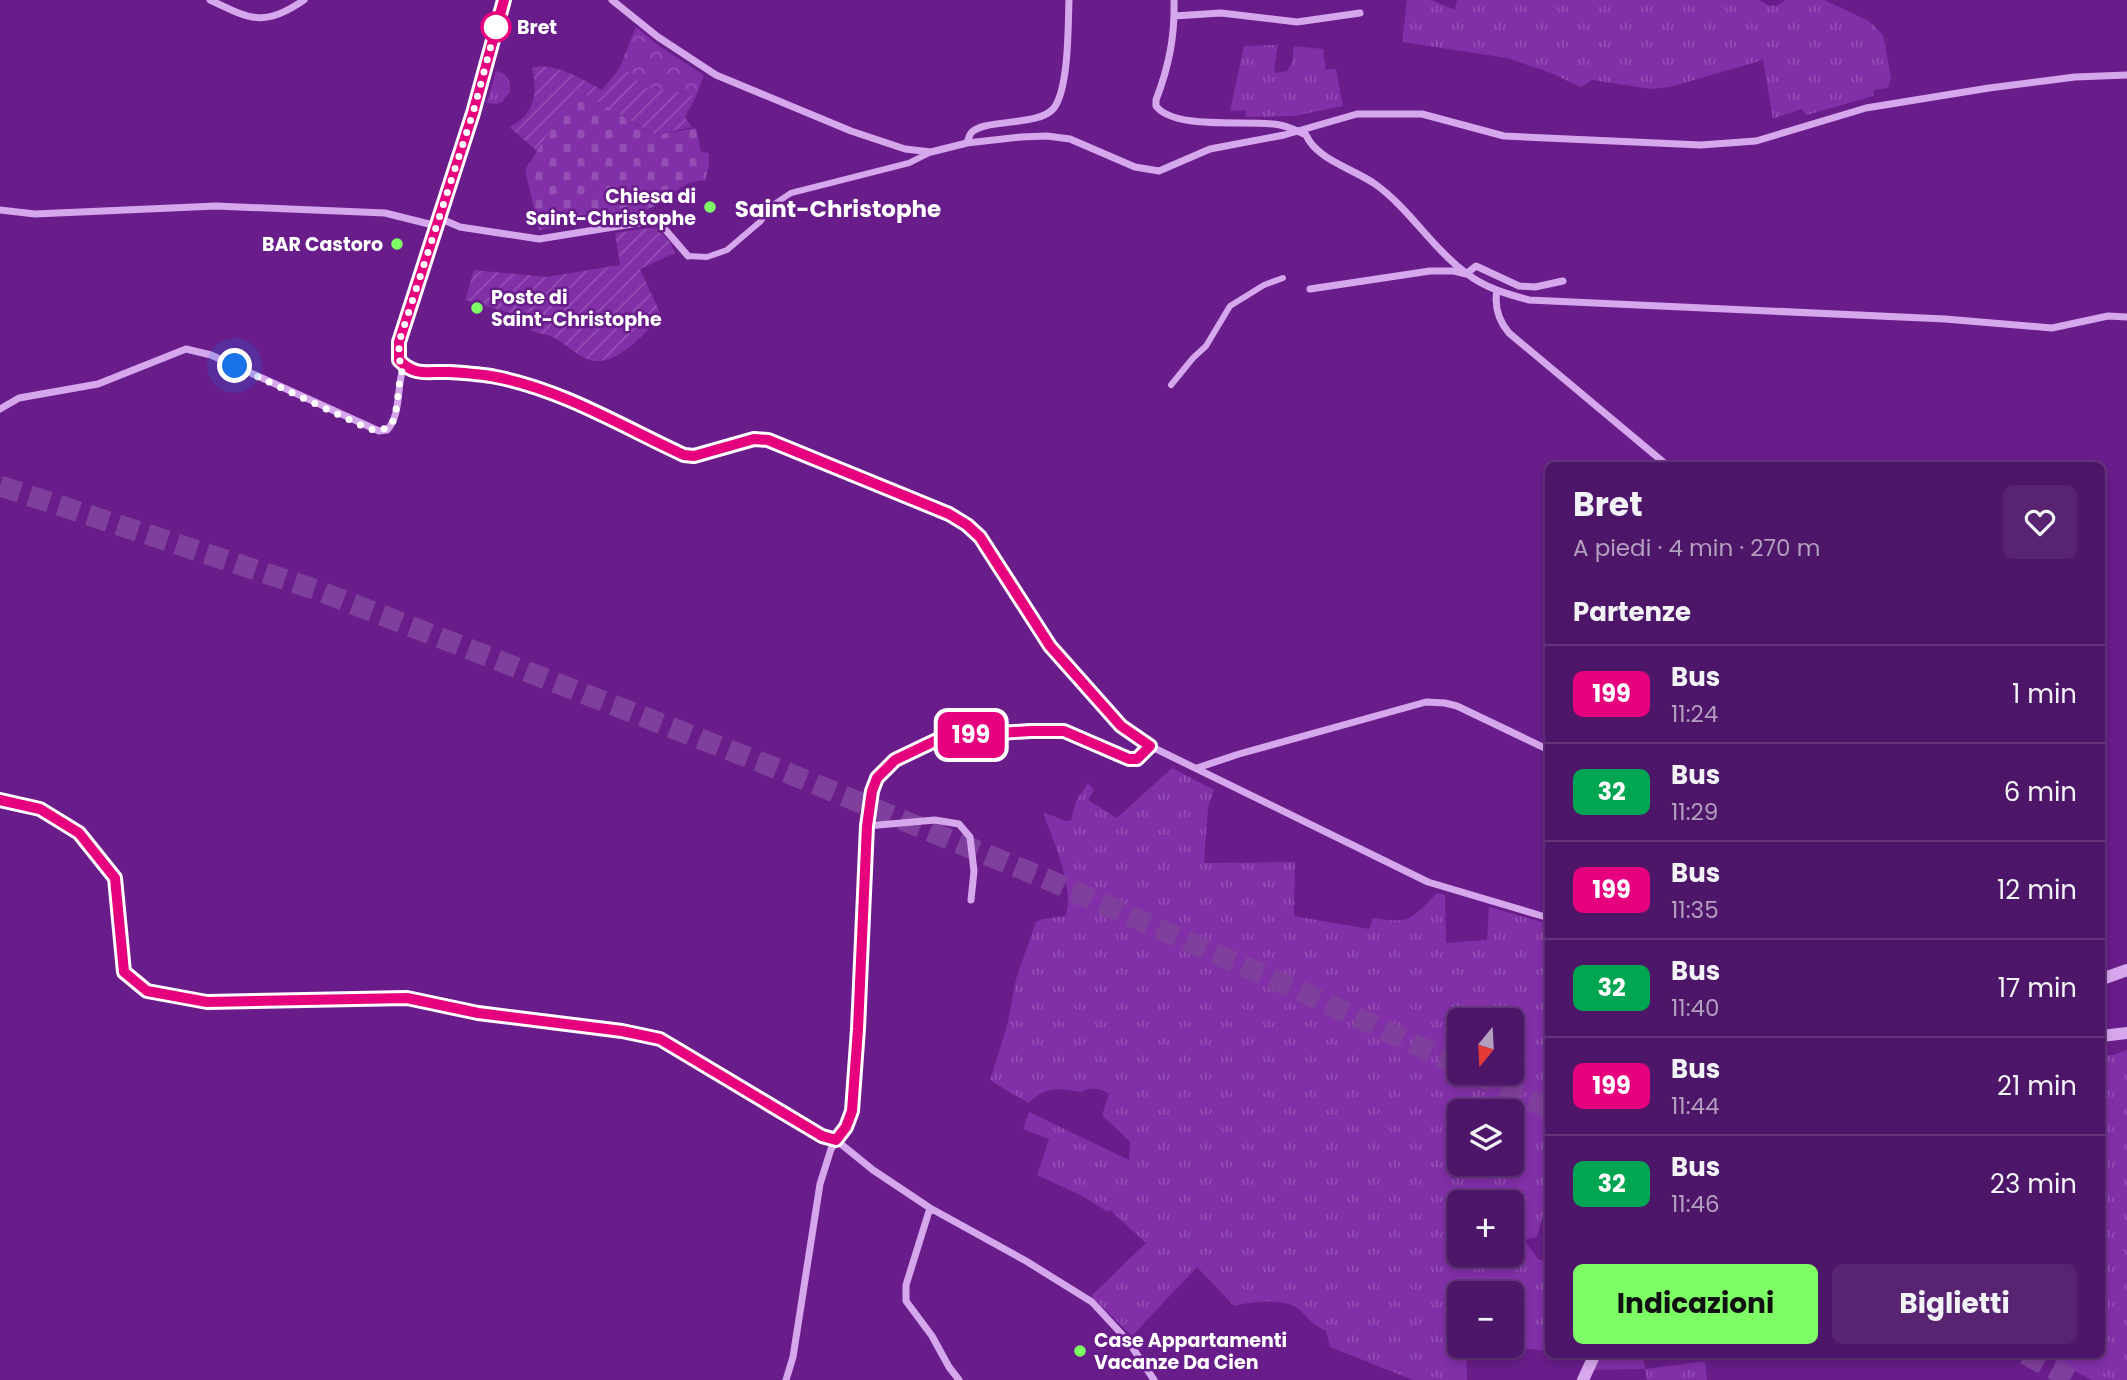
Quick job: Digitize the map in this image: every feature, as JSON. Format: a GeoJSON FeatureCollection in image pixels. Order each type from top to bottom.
{"type":"FeatureCollection","features":[{"type":"Feature","properties":{"kind":"street"},"geometry":{"type":"LineString","coordinates":[[210,0],[249,19],[284,14],[304,0]]}},
{"type":"Feature","properties":{"kind":"street"},"geometry":{"type":"LineString","coordinates":[[504,0],[473,113],[399,342],[399,360],[404,366],[419,373],[446,372],[492,376],[522,383],[619,422],[684,455],[694,456],[754,439],[768,440],[949,514],[980,537],[1050,646],[1121,726],[1150,746],[1428,882],[1545,917]]}},
{"type":"Feature","properties":{"kind":"street"},"geometry":{"type":"LineString","coordinates":[[612,0],[658,37],[716,75],[851,131],[905,149],[931,152]]}},
{"type":"Feature","properties":{"kind":"street"},"geometry":{"type":"LineString","coordinates":[[967,143],[971,133],[979,129],[1031,118],[1049,112],[1055,106],[1066,68],[1069,0]]}},
{"type":"Feature","properties":{"kind":"street"},"geometry":{"type":"LineString","coordinates":[[1174,0],[1172,51],[1156,100],[1160,111],[1175,118],[1280,125],[1306,135],[1310,143],[1323,153],[1374,183],[1403,208],[1435,246],[1466,274]]}},
{"type":"Feature","properties":{"kind":"street"},"geometry":{"type":"LineString","coordinates":[[1174,16],[1221,13],[1297,22],[1360,13]]}},
{"type":"Feature","properties":{"kind":"street"},"geometry":{"type":"LineString","coordinates":[[0,210],[34,214],[216,206],[385,213],[429,224],[446,221],[460,227],[539,239],[657,220],[688,256],[707,257],[727,250],[761,221],[767,209],[791,193],[909,163],[931,152],[967,143],[1021,137],[1070,139],[1135,167],[1159,171],[1210,149],[1251,142],[1357,114],[1422,114],[1504,136],[1701,145],[1756,141],[1866,108],[2075,77],[2127,75]]}},
{"type":"Feature","properties":{"kind":"street"},"geometry":{"type":"LineString","coordinates":[[1466,274],[1476,266],[1519,286],[1535,287],[1563,281]]}},
{"type":"Feature","properties":{"kind":"street"},"geometry":{"type":"LineString","coordinates":[[1310,289],[1430,271],[1454,271],[1466,274],[1497,290],[1529,300],[1945,319],[2052,328],[2108,316],[2127,317]]}},
{"type":"Feature","properties":{"kind":"street"},"geometry":{"type":"LineString","coordinates":[[1171,385],[1206,346],[1230,306],[1264,285],[1283,278]]}},
{"type":"Feature","properties":{"kind":"street"},"geometry":{"type":"LineString","coordinates":[[1497,290],[1495,300],[1499,320],[1508,333],[1663,462]]}},
{"type":"Feature","properties":{"kind":"street"},"geometry":{"type":"LineString","coordinates":[[0,409],[19,398],[98,384],[186,349],[211,355],[379,431],[387,430],[394,420],[399,378],[404,366]]}},
{"type":"Feature","properties":{"kind":"street"},"geometry":{"type":"LineString","coordinates":[[1197,768],[1426,702],[1457,706],[1545,748]]}},
{"type":"Feature","properties":{"kind":"street"},"geometry":{"type":"LineString","coordinates":[[786,1380],[793,1357],[820,1184],[836,1140],[846,1127],[852,1111],[867,826],[872,791],[877,778],[895,760],[941,738],[1064,731],[1129,759],[1137,759],[1150,746]]}},
{"type":"Feature","properties":{"kind":"street"},"geometry":{"type":"LineString","coordinates":[[0,800],[40,809],[79,833],[115,878],[124,972],[147,991],[207,1002],[407,998],[478,1013],[622,1031],[660,1039],[822,1136],[836,1140],[873,1170],[930,1208],[1036,1267],[1092,1302],[1128,1341],[1154,1380]]}},
{"type":"Feature","properties":{"kind":"street"},"geometry":{"type":"LineString","coordinates":[[867,826],[935,820],[959,824],[970,837],[974,870],[971,900]]}},
{"type":"Feature","properties":{"kind":"street"},"geometry":{"type":"LineString","coordinates":[[2105,978],[2127,970]]}},
{"type":"Feature","properties":{"kind":"street"},"geometry":{"type":"LineString","coordinates":[[2105,1036],[2127,1033]]}},
{"type":"Feature","properties":{"kind":"street"},"geometry":{"type":"LineString","coordinates":[[930,1208],[906,1285],[906,1301],[959,1380]]}},
{"type":"Feature","properties":{"kind":"street"},"geometry":{"type":"LineString","coordinates":[[1583,1380],[1593,1358]]}},
{"type":"Feature","properties":{"kind":"green space"},"geometry":{"type":"Polygon","coordinates":[[[1407,0],[1432,0],[1455,10],[1457,0],[1759,0],[1776,6],[1786,0],[1824,0],[1869,21],[1882,34],[1891,79],[1888,88],[1874,90],[1873,96],[1807,115],[1801,109],[1773,119],[1763,60],[1670,87],[1650,89],[1592,80],[1581,87],[1507,58],[1402,42],[1407,0]]]}},
{"type":"Feature","properties":{"kind":"green space"},"geometry":{"type":"Polygon","coordinates":[[[636,27],[662,48],[704,75],[696,96],[647,89],[632,77],[618,71],[636,27]]]}},
{"type":"Feature","properties":{"kind":"green space"},"geometry":{"type":"Polygon","coordinates":[[[1278,45],[1274,69],[1276,73],[1287,71],[1292,63],[1294,46],[1323,49],[1326,70],[1336,69],[1343,106],[1294,116],[1246,117],[1245,110],[1230,111],[1244,46],[1278,45]]]}},
{"type":"Feature","properties":{"kind":"green space"},"geometry":{"type":"Polygon","coordinates":[[[622,65],[647,88],[696,96],[685,117],[692,127],[655,135],[576,89],[537,151],[509,127],[529,110],[535,86],[532,68],[559,69],[602,90],[622,65]]]}},
{"type":"Feature","properties":{"kind":"green space"},"geometry":{"type":"Polygon","coordinates":[[[496,71],[508,78],[510,92],[502,102],[487,103],[496,71]]]}},
{"type":"Feature","properties":{"kind":"green space"},"geometry":{"type":"Polygon","coordinates":[[[576,88],[654,135],[696,128],[701,152],[709,153],[705,180],[688,184],[646,210],[539,230],[525,170],[576,88]]]}},
{"type":"Feature","properties":{"kind":"green space"},"geometry":{"type":"Polygon","coordinates":[[[656,227],[670,242],[675,253],[640,269],[661,315],[632,345],[614,357],[589,360],[552,337],[531,331],[534,320],[465,300],[474,270],[547,277],[620,265],[615,233],[656,227]]]}},
{"type":"Feature","properties":{"kind":"green space"},"geometry":{"type":"Polygon","coordinates":[[[1172,768],[1214,790],[1208,808],[1204,863],[1295,862],[1294,916],[1369,929],[1373,918],[1410,918],[1437,893],[1445,895],[1446,943],[1487,940],[1489,907],[1545,923],[1545,1210],[1537,1237],[1524,1240],[1539,1260],[1545,1259],[1545,1351],[1524,1349],[1524,1281],[1447,1281],[1447,1358],[1466,1358],[1467,1380],[1413,1380],[1330,1347],[1326,1331],[1294,1306],[1268,1302],[1234,1306],[1197,1267],[1132,1336],[1091,1296],[1146,1243],[1110,1210],[1108,1212],[1082,1196],[1037,1175],[1049,1139],[1023,1129],[1029,1112],[1129,1160],[1130,1142],[1102,1115],[1109,1094],[1095,1088],[1081,1092],[1053,1090],[1028,1103],[990,1080],[1007,1026],[1016,979],[1036,922],[1065,916],[1068,905],[1062,864],[1043,812],[1066,821],[1071,820],[1076,801],[1088,783],[1094,790],[1088,800],[1117,818],[1172,768]]]}},
{"type":"Feature","properties":{"kind":"green space"},"geometry":{"type":"Polygon","coordinates":[[[2127,1050],[2127,1380],[2092,1380],[2051,1358],[2105,1358],[2105,1056],[2127,1050]]]}},
{"type":"Feature","properties":{"kind":"green space"},"geometry":{"type":"Polygon","coordinates":[[[1599,1358],[1643,1358],[1646,1369],[1705,1361],[1707,1380],[1647,1380],[1645,1369],[1593,1370],[1599,1358]]]}},
{"type":"Feature","properties":{"kind":"tunnel"},"geometry":{"type":"LineString","coordinates":[[0,486],[317,590],[783,771],[1051,881],[1320,1000],[1447,1060]]}},
{"type":"Feature","properties":{"kind":"tunnel"},"geometry":{"type":"LineString","coordinates":[[1499,1085],[1545,1107]]}},
{"type":"Feature","properties":{"kind":"tunnel"},"geometry":{"type":"LineString","coordinates":[[2032,1358],[2073,1380]]}},
{"type":"Feature","properties":{"kind":"bus line","name":"199"},"geometry":{"type":"LineString","coordinates":[[0,800],[40,809],[79,833],[115,878],[124,972],[147,991],[207,1002],[407,998],[478,1013],[622,1031],[660,1039],[822,1136],[836,1140],[846,1127],[852,1111],[869,804],[877,778],[884,769],[895,760],[941,738],[954,736],[1064,731],[1129,759],[1137,759],[1150,746],[1121,726],[1050,646],[980,537],[949,514],[768,440],[754,439],[694,456],[684,455],[619,422],[522,383],[492,376],[446,372],[419,373],[404,366],[397,352],[399,342],[473,113],[504,0]]}},
{"type":"Feature","properties":{"kind":"place","name":"Bret"},"geometry":{"type":"Point","coordinates":[496,27]}},
{"type":"Feature","properties":{"kind":"place","name":"Chiesa di Saint-Christophe"},"geometry":{"type":"Point","coordinates":[710,207]}},
{"type":"Feature","properties":{"kind":"place","name":"BAR Castoro"},"geometry":{"type":"Point","coordinates":[397,244]}},
{"type":"Feature","properties":{"kind":"place","name":"Poste di Saint-Christophe"},"geometry":{"type":"Point","coordinates":[477,308]}},
{"type":"Feature","properties":{"kind":"place","name":"Case Appartamenti Vacanze Da Cien"},"geometry":{"type":"Point","coordinates":[1080,1351]}},
{"type":"Feature","properties":{"kind":"district","name":"Saint-Christophe"},"geometry":{"type":"Point","coordinates":[838,209]}},
{"type":"Feature","properties":{"kind":"route"},"geometry":{"type":"LineString","coordinates":[[235,366],[369,429],[387,430],[391,426],[399,378],[404,366],[397,352],[399,342],[473,113],[496,27]]}}]}
